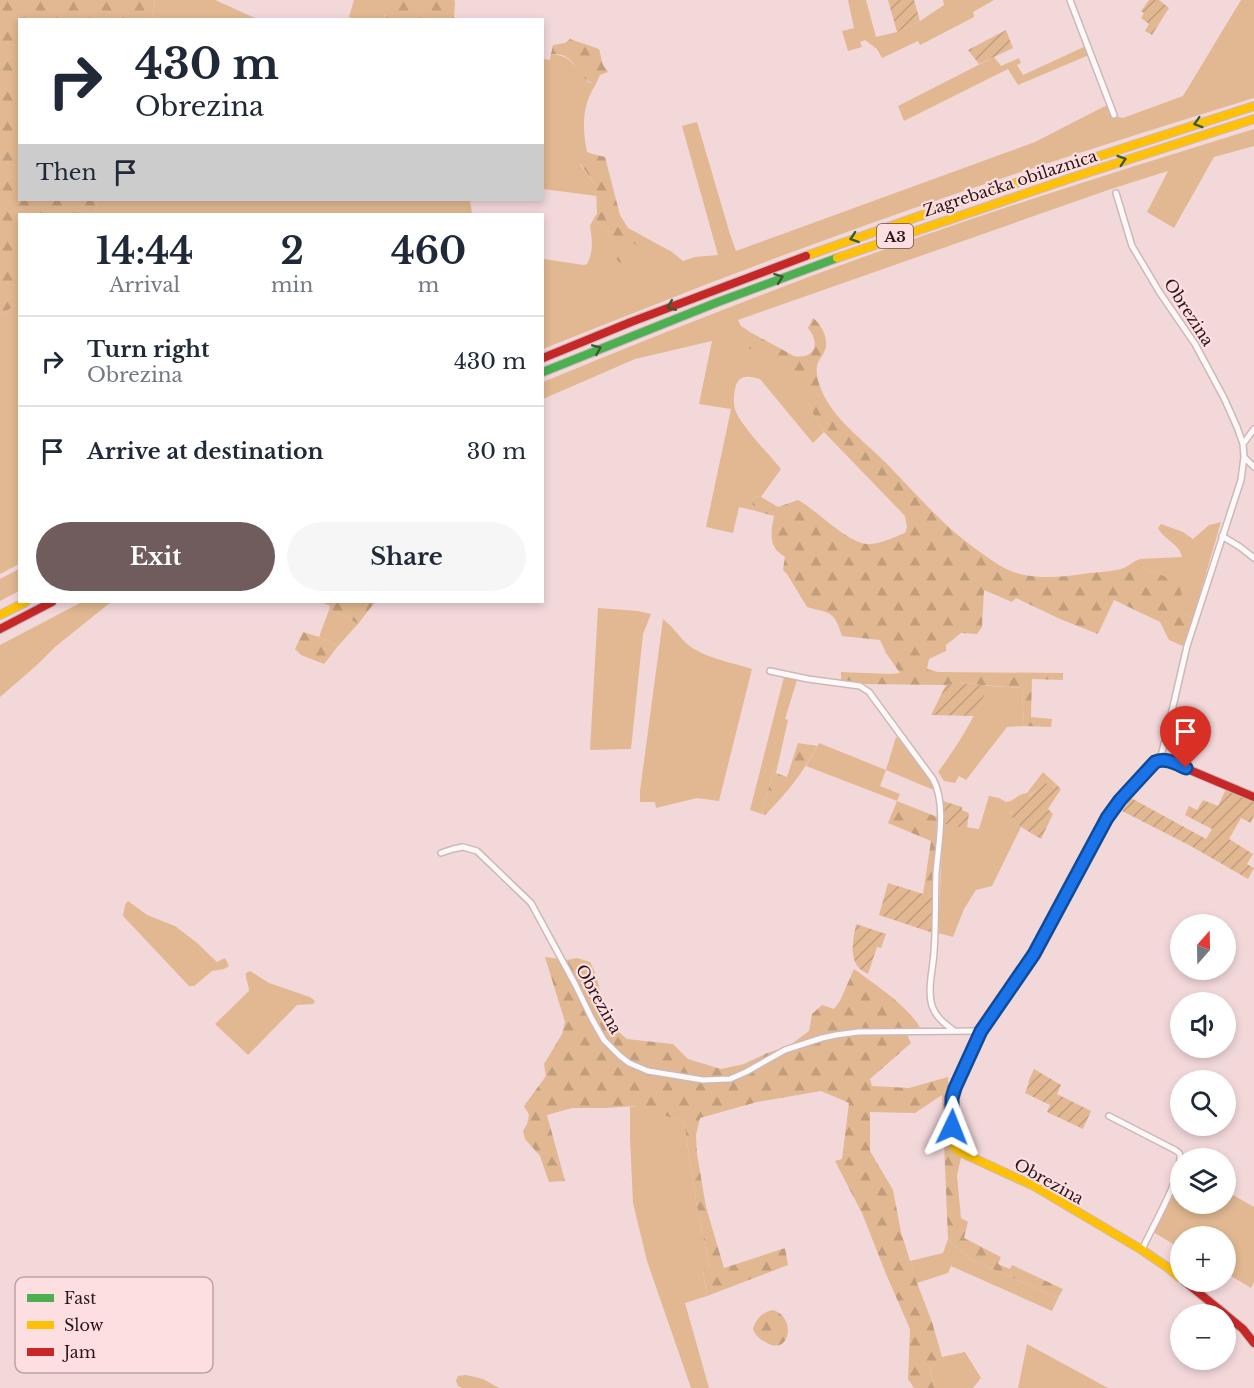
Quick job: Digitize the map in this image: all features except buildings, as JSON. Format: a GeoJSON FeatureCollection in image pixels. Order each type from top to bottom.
{"type":"FeatureCollection","features":[{"type":"Feature","properties":{"kind":"main road","name":"Zagrebačka obilaznica"},"geometry":{"type":"LineString","coordinates":[[544,358],[728,284],[854,237],[1254,106]]}},
{"type":"Feature","properties":{"kind":"main road","name":"Zagrebačka obilaznica"},"geometry":{"type":"LineString","coordinates":[[544,372],[722,299],[849,252],[1081,173],[1254,119]]}},
{"type":"Feature","properties":{"kind":"main road"},"geometry":{"type":"LineString","coordinates":[[0,615],[24,603]]}},
{"type":"Feature","properties":{"kind":"main road"},"geometry":{"type":"LineString","coordinates":[[0,629],[50,603]]}},
{"type":"Feature","properties":{"kind":"main road"},"geometry":{"type":"LineString","coordinates":[[1160,760],[1186,768],[1254,797]]}},
{"type":"Feature","properties":{"kind":"main road","name":"Obrezina"},"geometry":{"type":"LineString","coordinates":[[1160,760],[1152,764],[1107,818],[1034,954],[981,1031],[959,1076],[952,1098],[952,1127],[954,1147],[963,1154],[1034,1186],[1142,1250],[1170,1270]]}},
{"type":"Feature","properties":{"kind":"main road","name":"Obrezina"},"geometry":{"type":"LineString","coordinates":[[1197,1292],[1212,1304]]}},
{"type":"Feature","properties":{"kind":"main road","name":"Obrezina"},"geometry":{"type":"LineString","coordinates":[[1236,1323],[1254,1343]]}},
{"type":"Feature","properties":{"kind":"street"},"geometry":{"type":"LineString","coordinates":[[1070,0],[1114,115]]}},
{"type":"Feature","properties":{"kind":"street","name":"Obrezina"},"geometry":{"type":"LineString","coordinates":[[1116,193],[1132,246],[1160,293],[1195,344],[1237,427],[1243,444],[1241,480],[1187,646],[1160,760]]}},
{"type":"Feature","properties":{"kind":"street"},"geometry":{"type":"LineString","coordinates":[[1243,444],[1254,429]]}},
{"type":"Feature","properties":{"kind":"street"},"geometry":{"type":"LineString","coordinates":[[1244,457],[1254,467]]}},
{"type":"Feature","properties":{"kind":"street"},"geometry":{"type":"LineString","coordinates":[[1222,536],[1254,558]]}},
{"type":"Feature","properties":{"kind":"street"},"geometry":{"type":"LineString","coordinates":[[770,671],[864,688],[933,779],[937,787],[940,822],[930,996],[938,1018],[954,1030]]}},
{"type":"Feature","properties":{"kind":"street","name":"Obrezina"},"geometry":{"type":"LineString","coordinates":[[441,853],[463,848],[477,851],[531,903],[604,1040],[629,1063],[648,1071],[703,1080],[730,1079],[785,1050],[822,1038],[858,1032],[981,1031]]}},
{"type":"Feature","properties":{"kind":"street"},"geometry":{"type":"LineString","coordinates":[[1109,1116],[1179,1153],[1176,1179],[1142,1250]]}},
{"type":"Feature","properties":{"kind":"green space"},"geometry":{"type":"Polygon","coordinates":[[[0,0],[155,0],[153,18],[18,18],[18,201],[99,201],[94,213],[18,213],[18,303],[0,316],[0,0]]]}},
{"type":"Feature","properties":{"kind":"green space"},"geometry":{"type":"Polygon","coordinates":[[[155,0],[215,0],[255,18],[153,18],[155,0]]]}},
{"type":"Feature","properties":{"kind":"green space"},"geometry":{"type":"Polygon","coordinates":[[[354,0],[387,0],[399,4],[384,16],[385,18],[349,17],[354,0]]]}},
{"type":"Feature","properties":{"kind":"green space"},"geometry":{"type":"Polygon","coordinates":[[[387,0],[454,0],[454,18],[384,18],[390,9],[398,5],[387,0]]]}},
{"type":"Feature","properties":{"kind":"green space"},"geometry":{"type":"Polygon","coordinates":[[[848,0],[866,0],[876,37],[897,32],[920,21],[944,5],[943,0],[994,0],[973,12],[974,17],[920,45],[918,41],[882,58],[877,49],[865,40],[860,42],[862,47],[848,51],[842,31],[854,28],[848,0]]]}},
{"type":"Feature","properties":{"kind":"green space"},"geometry":{"type":"Polygon","coordinates":[[[888,0],[914,0],[920,21],[897,32],[888,0]]]}},
{"type":"Feature","properties":{"kind":"green space"},"geometry":{"type":"Polygon","coordinates":[[[1149,0],[1159,0],[1169,8],[1152,35],[1145,31],[1149,24],[1141,18],[1144,13],[1141,11],[1149,0]]]}},
{"type":"Feature","properties":{"kind":"green space"},"geometry":{"type":"Polygon","coordinates":[[[1241,0],[1254,0],[1254,98],[1033,168],[868,224],[712,282],[544,349],[544,259],[587,264],[592,250],[590,226],[594,218],[610,232],[610,240],[628,241],[674,259],[663,254],[661,246],[683,261],[695,257],[718,255],[682,126],[697,122],[736,251],[1035,142],[1107,105],[1113,116],[1123,118],[1183,96],[1241,0]]]}},
{"type":"Feature","properties":{"kind":"green space"},"geometry":{"type":"Polygon","coordinates":[[[1006,30],[1013,48],[979,64],[968,50],[1006,30]]]}},
{"type":"Feature","properties":{"kind":"green space"},"geometry":{"type":"Polygon","coordinates":[[[570,39],[599,49],[603,65],[608,72],[600,75],[596,84],[582,76],[571,60],[561,55],[551,54],[553,45],[565,43],[570,39]]]}},
{"type":"Feature","properties":{"kind":"green space"},"geometry":{"type":"Polygon","coordinates":[[[1086,46],[1089,55],[1018,85],[1008,69],[904,121],[898,106],[994,57],[1001,66],[1019,58],[1021,63],[1017,65],[1023,75],[1086,46]]]}},
{"type":"Feature","properties":{"kind":"green space"},"geometry":{"type":"Polygon","coordinates":[[[551,54],[564,57],[588,82],[596,84],[588,100],[584,116],[587,152],[593,154],[580,164],[596,186],[597,196],[544,189],[544,59],[550,60],[551,54]]]}},
{"type":"Feature","properties":{"kind":"green space"},"geometry":{"type":"Polygon","coordinates":[[[1254,129],[1254,146],[1214,157],[1174,228],[1147,212],[1168,171],[738,320],[741,326],[750,332],[742,344],[797,373],[812,412],[824,432],[813,443],[760,379],[746,377],[738,381],[735,388],[735,409],[748,431],[781,469],[761,497],[753,496],[752,510],[739,507],[733,533],[706,527],[731,409],[699,404],[712,341],[635,359],[544,399],[544,382],[685,325],[877,252],[1130,167],[1254,129]]]}},
{"type":"Feature","properties":{"kind":"green space"},"geometry":{"type":"Polygon","coordinates":[[[593,154],[605,157],[620,215],[628,228],[661,246],[664,254],[674,259],[674,262],[628,241],[629,260],[621,263],[617,260],[611,246],[610,232],[594,218],[597,214],[596,186],[580,163],[593,154]]]}},
{"type":"Feature","properties":{"kind":"green space"},"geometry":{"type":"Polygon","coordinates":[[[99,201],[470,201],[472,213],[94,213],[99,201]]]}},
{"type":"Feature","properties":{"kind":"green space"},"geometry":{"type":"Polygon","coordinates":[[[18,303],[18,565],[0,574],[0,316],[18,303]]]}},
{"type":"Feature","properties":{"kind":"green space"},"geometry":{"type":"Polygon","coordinates":[[[813,318],[822,328],[826,341],[825,350],[818,362],[817,375],[826,400],[833,411],[954,532],[999,565],[1028,576],[1059,577],[1109,571],[1124,568],[1140,559],[1143,568],[1164,576],[1180,587],[1183,614],[1193,618],[1183,646],[1169,640],[1160,622],[1114,600],[1098,634],[1016,598],[1012,602],[984,590],[982,627],[977,634],[961,633],[946,645],[946,651],[929,659],[927,669],[938,672],[1063,673],[1063,680],[1032,679],[1031,717],[1052,719],[1051,727],[1024,726],[1022,688],[972,683],[863,684],[841,681],[841,672],[900,673],[880,640],[842,636],[837,621],[831,614],[807,607],[783,570],[785,557],[777,551],[773,543],[774,516],[752,510],[753,496],[761,497],[778,507],[798,500],[843,533],[861,543],[874,544],[887,540],[905,533],[907,527],[905,516],[824,432],[812,412],[796,373],[741,344],[750,332],[794,356],[808,355],[815,346],[808,328],[813,318]]]}},
{"type":"Feature","properties":{"kind":"green space"},"geometry":{"type":"Polygon","coordinates":[[[1221,522],[1193,618],[1183,614],[1183,600],[1164,576],[1143,568],[1140,559],[1182,557],[1178,549],[1158,528],[1161,524],[1183,532],[1193,539],[1209,525],[1221,522]]]}},
{"type":"Feature","properties":{"kind":"green space"},"geometry":{"type":"Polygon","coordinates":[[[18,570],[18,592],[0,601],[0,579],[18,570]]]}},
{"type":"Feature","properties":{"kind":"green space"},"geometry":{"type":"Polygon","coordinates":[[[80,603],[110,603],[55,647],[0,697],[0,645],[80,603]]]}},
{"type":"Feature","properties":{"kind":"green space"},"geometry":{"type":"Polygon","coordinates":[[[323,603],[374,603],[358,624],[329,610],[330,606],[323,603]]]}},
{"type":"Feature","properties":{"kind":"green space"},"geometry":{"type":"Polygon","coordinates":[[[598,608],[651,614],[643,634],[631,749],[590,750],[598,608]]]}},
{"type":"Feature","properties":{"kind":"green space"},"geometry":{"type":"Polygon","coordinates":[[[329,610],[358,624],[338,646],[319,637],[329,610]]]}},
{"type":"Feature","properties":{"kind":"green space"},"geometry":{"type":"Polygon","coordinates":[[[663,619],[693,648],[709,656],[752,669],[719,801],[697,798],[656,808],[655,802],[640,802],[663,619]]]}},
{"type":"Feature","properties":{"kind":"green space"},"geometry":{"type":"Polygon","coordinates":[[[303,632],[338,646],[324,664],[301,655],[295,649],[303,632]]]}},
{"type":"Feature","properties":{"kind":"green space"},"geometry":{"type":"Polygon","coordinates":[[[784,677],[797,680],[785,719],[788,720],[776,773],[773,772],[762,814],[750,810],[784,677]]]}},
{"type":"Feature","properties":{"kind":"green space"},"geometry":{"type":"Polygon","coordinates":[[[972,683],[988,686],[974,716],[931,715],[946,685],[972,683]]]}},
{"type":"Feature","properties":{"kind":"green space"},"geometry":{"type":"Polygon","coordinates":[[[988,686],[1022,688],[1024,726],[1007,727],[966,780],[959,776],[955,783],[944,781],[938,772],[966,730],[988,686]]]}},
{"type":"Feature","properties":{"kind":"green space"},"geometry":{"type":"Polygon","coordinates":[[[896,737],[901,739],[931,780],[936,791],[886,770],[896,737]]]}},
{"type":"Feature","properties":{"kind":"green space"},"geometry":{"type":"Polygon","coordinates":[[[798,743],[817,746],[788,790],[765,815],[762,814],[773,772],[787,777],[798,743]]]}},
{"type":"Feature","properties":{"kind":"green space"},"geometry":{"type":"Polygon","coordinates":[[[819,743],[886,770],[880,786],[900,794],[897,801],[806,766],[819,743]]]}},
{"type":"Feature","properties":{"kind":"green space"},"geometry":{"type":"Polygon","coordinates":[[[1043,772],[1056,784],[1054,788],[1044,783],[1009,813],[1021,827],[992,886],[976,890],[964,909],[953,937],[938,933],[943,824],[979,829],[989,796],[1006,802],[1012,800],[1027,793],[1043,772]]]}},
{"type":"Feature","properties":{"kind":"green space"},"geometry":{"type":"Polygon","coordinates":[[[1044,782],[1054,788],[1056,784],[1061,789],[1048,809],[1053,814],[1041,839],[1021,827],[1009,814],[1024,797],[1030,796],[1044,782]]]}},
{"type":"Feature","properties":{"kind":"green space"},"geometry":{"type":"Polygon","coordinates":[[[1226,789],[1254,800],[1254,815],[1251,823],[1241,818],[1229,839],[1253,854],[1247,864],[1254,868],[1248,879],[1189,845],[1122,811],[1131,798],[1206,839],[1212,829],[1185,815],[1189,806],[1197,810],[1203,800],[1218,806],[1226,789]]]}},
{"type":"Feature","properties":{"kind":"green space"},"geometry":{"type":"Polygon","coordinates":[[[897,801],[937,817],[933,897],[923,894],[931,841],[888,823],[897,801]]]}},
{"type":"Feature","properties":{"kind":"green space"},"geometry":{"type":"Polygon","coordinates":[[[943,801],[962,807],[962,810],[969,813],[967,828],[943,824],[943,801]]]}},
{"type":"Feature","properties":{"kind":"green space"},"geometry":{"type":"Polygon","coordinates":[[[888,883],[933,897],[933,933],[879,915],[888,883]]]}},
{"type":"Feature","properties":{"kind":"green space"},"geometry":{"type":"Polygon","coordinates":[[[128,901],[147,915],[175,926],[217,962],[225,958],[229,966],[212,971],[194,986],[189,986],[123,916],[128,901]]]}},
{"type":"Feature","properties":{"kind":"green space"},"geometry":{"type":"Polygon","coordinates":[[[856,924],[886,934],[881,948],[877,947],[868,974],[860,969],[854,959],[856,924]]]}},
{"type":"Feature","properties":{"kind":"green space"},"geometry":{"type":"Polygon","coordinates":[[[545,957],[567,960],[577,958],[590,962],[596,975],[604,1007],[615,1029],[627,1039],[673,1044],[688,1059],[721,1069],[744,1064],[789,1046],[809,1031],[812,1014],[822,1005],[834,1009],[854,969],[881,988],[914,1018],[920,1027],[905,1030],[911,1043],[870,1079],[872,1086],[909,1088],[948,1077],[950,1146],[953,1152],[961,1157],[957,1176],[961,1218],[968,1222],[964,1238],[1001,1257],[998,1264],[1010,1269],[1012,1265],[1063,1289],[1058,1298],[970,1259],[948,1239],[942,1095],[915,1113],[870,1112],[870,1151],[893,1190],[901,1232],[942,1357],[930,1367],[934,1388],[914,1388],[908,1379],[910,1329],[862,1213],[835,1161],[842,1159],[849,1103],[821,1091],[757,1102],[700,1118],[696,1135],[697,1154],[706,1207],[724,1268],[785,1248],[788,1265],[707,1296],[703,1271],[710,1268],[697,1207],[684,1122],[636,1106],[572,1108],[547,1115],[565,1181],[549,1182],[540,1156],[525,1139],[523,1131],[529,1115],[524,1106],[546,1076],[544,1064],[562,1034],[565,1022],[545,957]]]}},
{"type":"Feature","properties":{"kind":"green space"},"geometry":{"type":"Polygon","coordinates":[[[250,971],[269,983],[310,997],[315,1001],[313,1004],[297,1005],[248,1055],[215,1024],[249,991],[246,973],[250,971]]]}},
{"type":"Feature","properties":{"kind":"green space"},"geometry":{"type":"Polygon","coordinates":[[[1034,1069],[1061,1085],[1057,1094],[1091,1111],[1083,1129],[1047,1112],[1050,1105],[1025,1093],[1034,1069]]]}},
{"type":"Feature","properties":{"kind":"green space"},"geometry":{"type":"Polygon","coordinates":[[[637,1106],[684,1122],[697,1207],[710,1268],[703,1272],[707,1296],[685,1303],[709,1388],[691,1388],[647,1261],[633,1203],[630,1107],[637,1106]]]}},
{"type":"Feature","properties":{"kind":"green space"},"geometry":{"type":"Polygon","coordinates":[[[1236,1197],[1254,1207],[1254,1282],[1251,1288],[1236,1279],[1236,1226],[1170,1226],[1170,1242],[1153,1232],[1170,1202],[1170,1214],[1236,1214],[1236,1197]]]}},
{"type":"Feature","properties":{"kind":"green space"},"geometry":{"type":"Polygon","coordinates":[[[948,1239],[970,1259],[1058,1298],[1052,1311],[951,1266],[948,1273],[917,1283],[910,1261],[943,1253],[948,1239]]]}},
{"type":"Feature","properties":{"kind":"green space"},"geometry":{"type":"Polygon","coordinates":[[[773,1310],[781,1314],[788,1327],[785,1340],[775,1346],[760,1339],[753,1329],[760,1316],[773,1310]]]}},
{"type":"Feature","properties":{"kind":"green space"},"geometry":{"type":"Polygon","coordinates":[[[1027,1344],[1108,1388],[1018,1388],[1027,1344]]]}},
{"type":"Feature","properties":{"kind":"green space"},"geometry":{"type":"Polygon","coordinates":[[[965,1352],[981,1378],[973,1388],[934,1388],[930,1367],[942,1357],[965,1352]]]}},
{"type":"Feature","properties":{"kind":"green space"},"geometry":{"type":"Polygon","coordinates":[[[466,1375],[483,1379],[499,1388],[462,1388],[458,1386],[456,1381],[458,1376],[466,1375]]]}},
{"type":"Feature","properties":{"kind":"traffic: fast"},"geometry":{"type":"LineString","coordinates":[[544,372],[718,302],[837,258]]}},
{"type":"Feature","properties":{"kind":"traffic: slow"},"geometry":{"type":"LineString","coordinates":[[806,256],[985,193],[1254,106]]}},
{"type":"Feature","properties":{"kind":"traffic: slow"},"geometry":{"type":"LineString","coordinates":[[837,258],[1074,177],[1254,119]]}},
{"type":"Feature","properties":{"kind":"traffic: slow"},"geometry":{"type":"LineString","coordinates":[[0,615],[24,603]]}},
{"type":"Feature","properties":{"kind":"traffic: slow"},"geometry":{"type":"LineString","coordinates":[[1035,952],[981,1031],[959,1076],[952,1098],[954,1147],[958,1151],[1034,1186],[1142,1250],[1170,1270]]}},
{"type":"Feature","properties":{"kind":"traffic: jam"},"geometry":{"type":"LineString","coordinates":[[544,358],[806,256]]}},
{"type":"Feature","properties":{"kind":"traffic: jam"},"geometry":{"type":"LineString","coordinates":[[0,629],[50,603]]}},
{"type":"Feature","properties":{"kind":"traffic: jam"},"geometry":{"type":"LineString","coordinates":[[1035,952],[1113,809],[1134,782],[1160,760],[1173,763],[1254,797]]}},
{"type":"Feature","properties":{"kind":"traffic: jam"},"geometry":{"type":"LineString","coordinates":[[1198,1292],[1213,1304]]}},
{"type":"Feature","properties":{"kind":"traffic: jam"},"geometry":{"type":"LineString","coordinates":[[1236,1323],[1254,1343]]}},
{"type":"Feature","properties":{"kind":"route"},"geometry":{"type":"LineString","coordinates":[[952,1127],[952,1098],[955,1088],[981,1031],[1034,954],[1107,818],[1120,800],[1155,762],[1165,760],[1186,768]]}}]}
